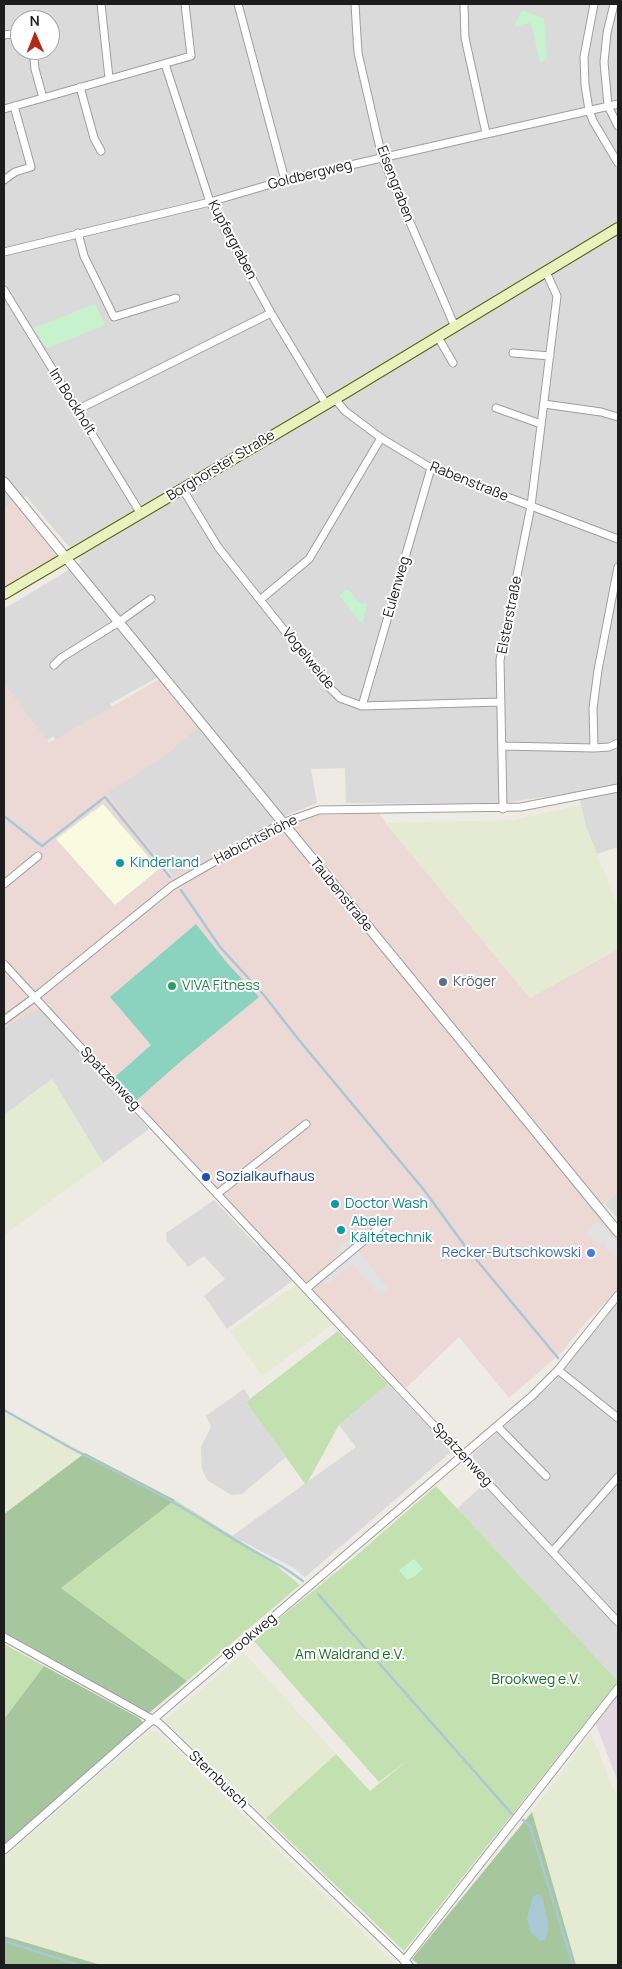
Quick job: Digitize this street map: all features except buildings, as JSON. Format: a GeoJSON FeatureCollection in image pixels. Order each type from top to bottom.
{"type":"FeatureCollection","features":[{"type":"Feature","properties":{"kind":"main road","name":"Borghorster Straße"},"geometry":{"type":"LineString","coordinates":[[4,594],[330,402],[618,228]]}},
{"type":"Feature","properties":{"kind":"street"},"geometry":{"type":"LineString","coordinates":[[101,4],[109,78]]}},
{"type":"Feature","properties":{"kind":"street"},"geometry":{"type":"LineString","coordinates":[[4,109],[191,56],[185,4]]}},
{"type":"Feature","properties":{"kind":"street"},"geometry":{"type":"LineString","coordinates":[[238,4],[285,180]]}},
{"type":"Feature","properties":{"kind":"street","name":"Eisengraben"},"geometry":{"type":"LineString","coordinates":[[355,4],[358,53],[382,158],[455,327]]}},
{"type":"Feature","properties":{"kind":"street"},"geometry":{"type":"LineString","coordinates":[[464,4],[465,38],[486,133]]}},
{"type":"Feature","properties":{"kind":"street"},"geometry":{"type":"LineString","coordinates":[[594,4],[584,57],[585,84],[589,110],[593,121],[618,163]]}},
{"type":"Feature","properties":{"kind":"street"},"geometry":{"type":"LineString","coordinates":[[614,4],[607,33],[604,62],[608,106],[618,126]]}},
{"type":"Feature","properties":{"kind":"street"},"geometry":{"type":"LineString","coordinates":[[34,60],[43,98]]}},
{"type":"Feature","properties":{"kind":"street","name":"Kupfergraben"},"geometry":{"type":"LineString","coordinates":[[166,64],[210,202],[271,313],[330,402]]}},
{"type":"Feature","properties":{"kind":"street"},"geometry":{"type":"LineString","coordinates":[[80,87],[94,138],[101,151]]}},
{"type":"Feature","properties":{"kind":"street","name":"Goldbergweg"},"geometry":{"type":"LineString","coordinates":[[4,252],[210,202],[285,180],[618,104]]}},
{"type":"Feature","properties":{"kind":"street"},"geometry":{"type":"LineString","coordinates":[[4,180],[15,172],[31,167],[14,106]]}},
{"type":"Feature","properties":{"kind":"street"},"geometry":{"type":"LineString","coordinates":[[78,233],[84,256],[114,317],[176,298]]}},
{"type":"Feature","properties":{"kind":"street","name":"Elsterstraße"},"geometry":{"type":"LineString","coordinates":[[503,809],[500,660],[531,506],[550,356],[557,296],[546,272]]}},
{"type":"Feature","properties":{"kind":"street","name":"Im Bockholt"},"geometry":{"type":"LineString","coordinates":[[4,290],[141,514]]}},
{"type":"Feature","properties":{"kind":"street"},"geometry":{"type":"LineString","coordinates":[[77,410],[271,313]]}},
{"type":"Feature","properties":{"kind":"street"},"geometry":{"type":"LineString","coordinates":[[438,337],[453,363]]}},
{"type":"Feature","properties":{"kind":"street"},"geometry":{"type":"LineString","coordinates":[[513,353],[550,356]]}},
{"type":"Feature","properties":{"kind":"street","name":"Rabenstraße"},"geometry":{"type":"LineString","coordinates":[[330,402],[381,438],[431,468],[618,539]]}},
{"type":"Feature","properties":{"kind":"street"},"geometry":{"type":"LineString","coordinates":[[544,404],[600,412],[618,418]]}},
{"type":"Feature","properties":{"kind":"street"},"geometry":{"type":"LineString","coordinates":[[496,408],[541,424]]}},
{"type":"Feature","properties":{"kind":"street"},"geometry":{"type":"LineString","coordinates":[[260,600],[309,559],[381,438]]}},
{"type":"Feature","properties":{"kind":"street","name":"Eulenweg"},"geometry":{"type":"LineString","coordinates":[[362,706],[431,468]]}},
{"type":"Feature","properties":{"kind":"street","name":"Taubenstraße"},"geometry":{"type":"LineString","coordinates":[[4,482],[618,1232]]}},
{"type":"Feature","properties":{"kind":"street","name":"Vogelweide"},"geometry":{"type":"LineString","coordinates":[[182,488],[218,547],[340,698],[362,706],[500,702]]}},
{"type":"Feature","properties":{"kind":"street"},"geometry":{"type":"LineString","coordinates":[[594,748],[593,708],[598,670],[618,567]]}},
{"type":"Feature","properties":{"kind":"street"},"geometry":{"type":"LineString","coordinates":[[54,665],[61,658],[119,622],[151,599]]}},
{"type":"Feature","properties":{"kind":"street"},"geometry":{"type":"LineString","coordinates":[[502,746],[594,748],[609,747],[618,743]]}},
{"type":"Feature","properties":{"kind":"street","name":"Habichtshöhe"},"geometry":{"type":"LineString","coordinates":[[4,1020],[34,998],[172,886],[282,823],[319,810],[521,808],[618,788]]}},
{"type":"Feature","properties":{"kind":"street"},"geometry":{"type":"LineString","coordinates":[[4,884],[38,856]]}},
{"type":"Feature","properties":{"kind":"street","name":"Spatzenweg"},"geometry":{"type":"LineString","coordinates":[[4,964],[618,1622]]}},
{"type":"Feature","properties":{"kind":"street"},"geometry":{"type":"LineString","coordinates":[[217,1194],[306,1124]]}},
{"type":"Feature","properties":{"kind":"street"},"geometry":{"type":"LineString","coordinates":[[306,1288],[379,1228]]}},
{"type":"Feature","properties":{"kind":"street","name":"Brookweg"},"geometry":{"type":"LineString","coordinates":[[4,1850],[154,1719],[497,1426],[558,1370],[618,1295]]}},
{"type":"Feature","properties":{"kind":"street"},"geometry":{"type":"LineString","coordinates":[[558,1370],[618,1418]]}},
{"type":"Feature","properties":{"kind":"street"},"geometry":{"type":"LineString","coordinates":[[497,1426],[546,1476]]}},
{"type":"Feature","properties":{"kind":"street"},"geometry":{"type":"LineString","coordinates":[[553,1551],[618,1478]]}},
{"type":"Feature","properties":{"kind":"street","name":"Sternbusch"},"geometry":{"type":"LineString","coordinates":[[4,1638],[154,1719],[407,1963],[618,1688]]}},
{"type":"Feature","properties":{"kind":"shaded area"},"geometry":{"type":"Polygon","coordinates":[[[4,4],[618,4],[618,847],[597,854],[586,827],[578,792],[496,804],[346,803],[345,768],[311,769],[317,803],[287,815],[174,877],[103,794],[142,722],[182,691],[167,672],[110,704],[126,736],[89,783],[53,736],[43,743],[4,692],[4,609],[82,562],[26,496],[4,508],[4,4]]]}},
{"type":"Feature","properties":{"kind":"shaded area"},"geometry":{"type":"Polygon","coordinates":[[[17,499],[66,558],[4,593],[4,507],[17,499]]]}},
{"type":"Feature","properties":{"kind":"shaded area"},"geometry":{"type":"Polygon","coordinates":[[[163,677],[202,724],[167,754],[107,793],[170,876],[282,823],[318,815],[339,815],[375,809],[530,998],[618,949],[618,1192],[599,1209],[618,1239],[618,1290],[587,1321],[562,1352],[509,1398],[459,1337],[406,1388],[399,1381],[395,1383],[42,1007],[4,1027],[4,683],[49,743],[163,677]]]}},
{"type":"Feature","properties":{"kind":"shaded area"},"geometry":{"type":"Polygon","coordinates":[[[103,804],[159,869],[115,905],[56,839],[103,804]]]}},
{"type":"Feature","properties":{"kind":"shaded area"},"geometry":{"type":"Polygon","coordinates":[[[581,805],[586,827],[618,906],[618,949],[530,998],[385,823],[515,820],[581,805]]]}},
{"type":"Feature","properties":{"kind":"shaded area"},"geometry":{"type":"Polygon","coordinates":[[[42,999],[151,1045],[107,1084],[149,1129],[103,1163],[52,1079],[4,1115],[4,1028],[42,999]]]}},
{"type":"Feature","properties":{"kind":"shaded area"},"geometry":{"type":"Polygon","coordinates":[[[52,1079],[103,1163],[4,1235],[4,1115],[52,1079]]]}},
{"type":"Feature","properties":{"kind":"shaded area"},"geometry":{"type":"Polygon","coordinates":[[[618,1192],[618,1219],[605,1204],[618,1192]]]}},
{"type":"Feature","properties":{"kind":"shaded area"},"geometry":{"type":"Polygon","coordinates":[[[214,1200],[258,1247],[265,1238],[299,1276],[227,1329],[204,1296],[225,1279],[204,1256],[188,1267],[167,1241],[166,1233],[214,1200]]]}},
{"type":"Feature","properties":{"kind":"shaded area"},"geometry":{"type":"Polygon","coordinates":[[[598,1221],[618,1245],[618,1260],[603,1244],[600,1247],[586,1232],[598,1221]]]}},
{"type":"Feature","properties":{"kind":"shaded area"},"geometry":{"type":"Polygon","coordinates":[[[362,1228],[368,1237],[356,1247],[388,1289],[380,1296],[352,1264],[326,1286],[318,1278],[341,1259],[335,1251],[362,1228]]]}},
{"type":"Feature","properties":{"kind":"shaded area"},"geometry":{"type":"Polygon","coordinates":[[[297,1284],[333,1324],[262,1376],[230,1331],[297,1284]]]}},
{"type":"Feature","properties":{"kind":"shaded area"},"geometry":{"type":"Polygon","coordinates":[[[618,1301],[618,1681],[457,1509],[490,1478],[473,1458],[473,1454],[553,1383],[618,1301]]]}},
{"type":"Feature","properties":{"kind":"shaded area"},"geometry":{"type":"Polygon","coordinates":[[[388,1384],[452,1451],[305,1577],[292,1567],[232,1536],[356,1447],[339,1425],[388,1384]]]}},
{"type":"Feature","properties":{"kind":"shaded area"},"geometry":{"type":"Polygon","coordinates":[[[244,1389],[250,1398],[246,1402],[286,1457],[242,1494],[231,1495],[207,1480],[202,1469],[201,1447],[211,1427],[206,1416],[244,1389]]]}},
{"type":"Feature","properties":{"kind":"shaded area"},"geometry":{"type":"Polygon","coordinates":[[[4,1409],[85,1453],[4,1514],[4,1409]]]}},
{"type":"Feature","properties":{"kind":"shaded area"},"geometry":{"type":"Polygon","coordinates":[[[244,1653],[336,1754],[266,1818],[164,1721],[244,1653]]]}},
{"type":"Feature","properties":{"kind":"shaded area"},"geometry":{"type":"Polygon","coordinates":[[[618,1695],[618,1782],[595,1722],[618,1695]]]}},
{"type":"Feature","properties":{"kind":"shaded area"},"geometry":{"type":"Polygon","coordinates":[[[149,1731],[157,1731],[396,1965],[101,1965],[4,1936],[4,1858],[149,1731]]]}},
{"type":"Feature","properties":{"kind":"shaded area"},"geometry":{"type":"Polygon","coordinates":[[[591,1733],[618,1800],[618,1965],[576,1965],[532,1812],[591,1733]]]}},
{"type":"Feature","properties":{"kind":"green space"},"geometry":{"type":"Polygon","coordinates":[[[522,10],[544,19],[547,60],[540,62],[531,23],[514,26],[522,10]]]}},
{"type":"Feature","properties":{"kind":"green space"},"geometry":{"type":"Polygon","coordinates":[[[95,304],[105,325],[47,348],[33,328],[95,304]]]}},
{"type":"Feature","properties":{"kind":"green space"},"geometry":{"type":"Polygon","coordinates":[[[348,589],[360,603],[367,604],[362,624],[339,595],[348,589]]]}},
{"type":"Feature","properties":{"kind":"green space"},"geometry":{"type":"Polygon","coordinates":[[[196,924],[228,964],[259,997],[136,1101],[114,1078],[151,1045],[110,997],[196,924]]]}},
{"type":"Feature","properties":{"kind":"green space"},"geometry":{"type":"Polygon","coordinates":[[[338,1331],[388,1384],[339,1425],[306,1485],[246,1402],[338,1331]]]}},
{"type":"Feature","properties":{"kind":"green space"},"geometry":{"type":"Polygon","coordinates":[[[85,1453],[175,1500],[61,1588],[187,1681],[149,1713],[4,1632],[4,1514],[85,1453]]]}},
{"type":"Feature","properties":{"kind":"green space"},"geometry":{"type":"Polygon","coordinates":[[[436,1486],[618,1681],[404,1951],[266,1818],[336,1754],[370,1791],[408,1760],[379,1782],[253,1640],[351,1560],[436,1486]]]}},
{"type":"Feature","properties":{"kind":"green space"},"geometry":{"type":"Polygon","coordinates":[[[175,1500],[266,1557],[300,1585],[187,1681],[61,1588],[175,1500]]]}},
{"type":"Feature","properties":{"kind":"green space"},"geometry":{"type":"Polygon","coordinates":[[[414,1559],[423,1569],[407,1580],[399,1570],[414,1559]]]}},
{"type":"Feature","properties":{"kind":"green space"},"geometry":{"type":"Polygon","coordinates":[[[4,1644],[44,1666],[4,1719],[4,1644]]]}},
{"type":"Feature","properties":{"kind":"green space"},"geometry":{"type":"Polygon","coordinates":[[[44,1666],[139,1718],[144,1723],[4,1849],[4,1719],[44,1666]]]}},
{"type":"Feature","properties":{"kind":"green space"},"geometry":{"type":"Polygon","coordinates":[[[532,1812],[576,1965],[419,1965],[412,1959],[532,1812]]]}},
{"type":"Feature","properties":{"kind":"green space"},"geometry":{"type":"Polygon","coordinates":[[[4,1936],[101,1965],[4,1965],[4,1936]]]}},
{"type":"Feature","properties":{"kind":"water"},"geometry":{"type":"Polygon","coordinates":[[[538,1894],[542,1897],[548,1922],[548,1933],[545,1940],[540,1941],[530,1931],[527,1918],[533,1897],[538,1894]]]}},
{"type":"Feature","properties":{"kind":"waterway"},"geometry":{"type":"LineString","coordinates":[[4,816],[42,846],[105,797],[170,877]]}},
{"type":"Feature","properties":{"kind":"waterway"},"geometry":{"type":"LineString","coordinates":[[181,890],[220,947],[263,994],[424,1190],[465,1246],[558,1358]]}},
{"type":"Feature","properties":{"kind":"waterway"},"geometry":{"type":"LineString","coordinates":[[4,1410],[69,1447],[168,1499],[303,1581]]}},
{"type":"Feature","properties":{"kind":"waterway"},"geometry":{"type":"LineString","coordinates":[[318,1594],[374,1658]]}},
{"type":"Feature","properties":{"kind":"waterway"},"geometry":{"type":"LineString","coordinates":[[378,1662],[512,1814]]}},
{"type":"Feature","properties":{"kind":"waterway"},"geometry":{"type":"LineString","coordinates":[[523,1820],[530,1826],[573,1965]]}},
{"type":"Feature","properties":{"kind":"waterway"},"geometry":{"type":"LineString","coordinates":[[4,1941],[79,1965]]}},
{"type":"Feature","properties":{"kind":"place","name":"Kinderland"},"geometry":{"type":"Point","coordinates":[120,863]}},
{"type":"Feature","properties":{"kind":"place","name":"Kröger"},"geometry":{"type":"Point","coordinates":[443,982]}},
{"type":"Feature","properties":{"kind":"place","name":"VIVA Fitness"},"geometry":{"type":"Point","coordinates":[172,986]}},
{"type":"Feature","properties":{"kind":"place","name":"Sozialkaufhaus"},"geometry":{"type":"Point","coordinates":[206,1177]}},
{"type":"Feature","properties":{"kind":"place","name":"Doctor Wash"},"geometry":{"type":"Point","coordinates":[335,1204]}},
{"type":"Feature","properties":{"kind":"place","name":"Abeler Kältetechnik"},"geometry":{"type":"Point","coordinates":[341,1230]}},
{"type":"Feature","properties":{"kind":"place","name":"Recker-Butschkowski"},"geometry":{"type":"Point","coordinates":[591,1253]}},
{"type":"Feature","properties":{"kind":"park label","name":"Am Waldrand e.V."},"geometry":{"type":"Point","coordinates":[350,1655]}},
{"type":"Feature","properties":{"kind":"park label","name":"Brookweg e.V."},"geometry":{"type":"Point","coordinates":[536,1680]}}]}
